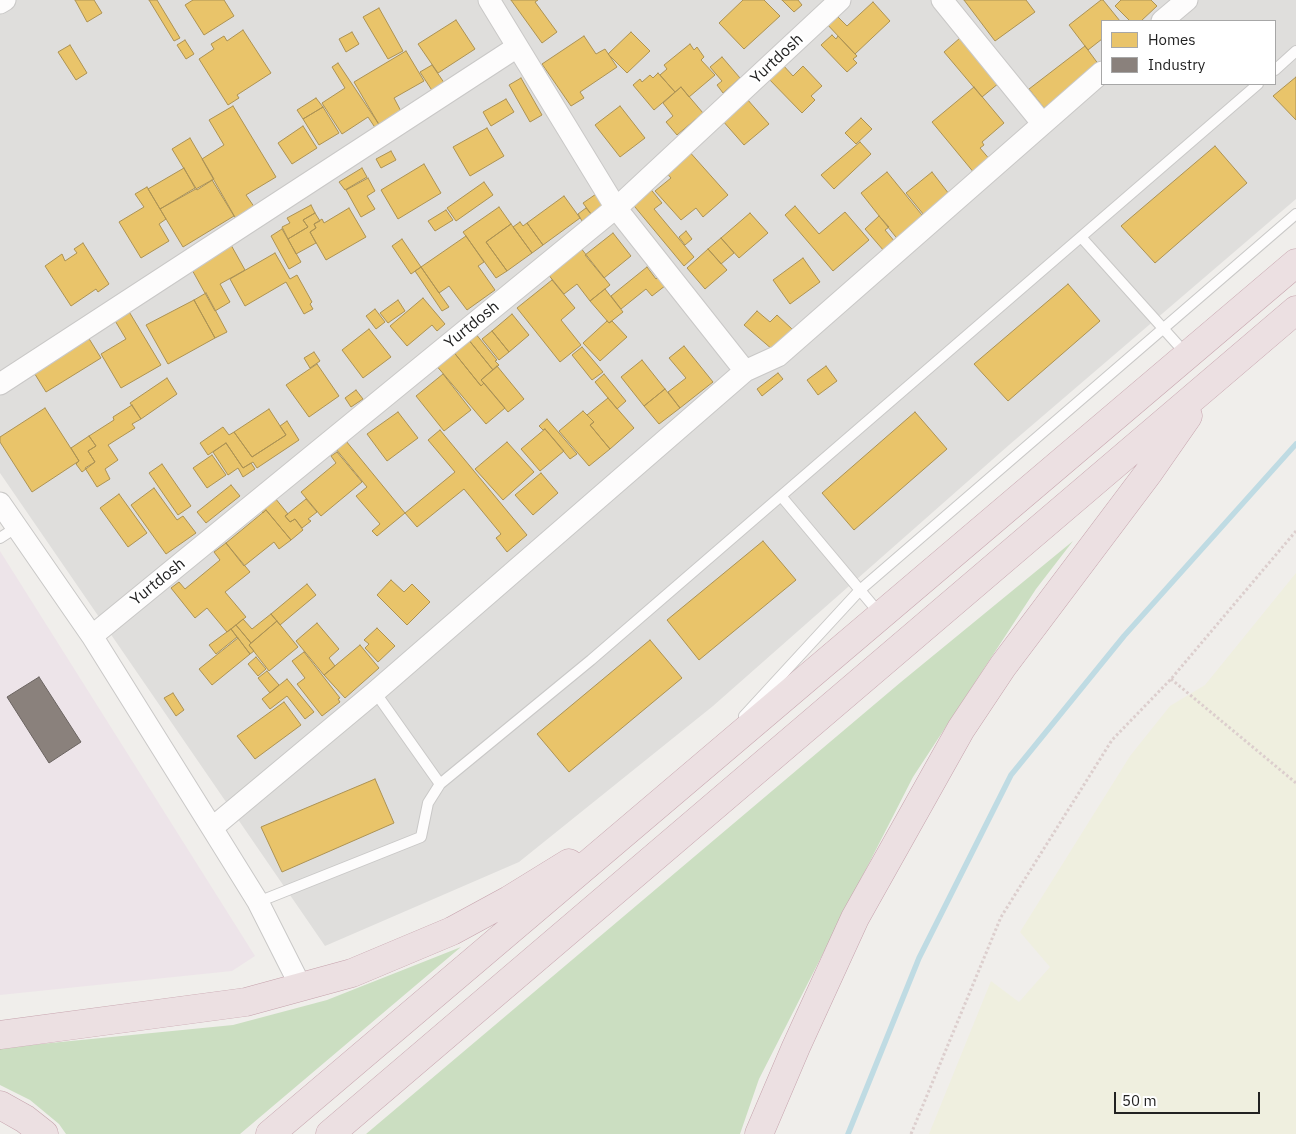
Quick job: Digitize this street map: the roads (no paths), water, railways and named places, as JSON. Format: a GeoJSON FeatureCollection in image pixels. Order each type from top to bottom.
{"type":"FeatureCollection","features":[{"type":"Feature","properties":{"kind":"highway"},"geometry":{"type":"LineString","coordinates":[[270,1134],[1296,263]]}},
{"type":"Feature","properties":{"kind":"highway"},"geometry":{"type":"LineString","coordinates":[[330,1134],[633,873],[1296,310]]}},
{"type":"Feature","properties":{"kind":"highway"},"geometry":{"type":"LineString","coordinates":[[759,1134],[855,918],[961,729],[1003,666],[1149,472],[1211,384]]}},
{"type":"Feature","properties":{"kind":"highway"},"geometry":{"type":"LineString","coordinates":[[0,1035],[246,1002],[352,973],[452,931],[566,865],[671,793]]}},
{"type":"Feature","properties":{"kind":"highway"},"geometry":{"type":"LineString","coordinates":[[0,1105],[26,1119],[44,1134]]}},
{"type":"Feature","properties":{"kind":"street"},"geometry":{"type":"LineString","coordinates":[[0,3],[5,0]]}},
{"type":"Feature","properties":{"kind":"street"},"geometry":{"type":"LineString","coordinates":[[489,0],[616,208],[745,371]]}},
{"type":"Feature","properties":{"kind":"street","name":"Yurtdosh"},"geometry":{"type":"LineString","coordinates":[[92,636],[616,208],[840,0]]}},
{"type":"Feature","properties":{"kind":"street"},"geometry":{"type":"LineString","coordinates":[[942,0],[1042,123]]}},
{"type":"Feature","properties":{"kind":"street"},"geometry":{"type":"LineString","coordinates":[[1163,20],[1187,0]]}},
{"type":"Feature","properties":{"kind":"street"},"geometry":{"type":"LineString","coordinates":[[0,384],[517,47]]}},
{"type":"Feature","properties":{"kind":"street"},"geometry":{"type":"LineString","coordinates":[[212,828],[375,692],[745,371],[778,356],[1101,73]]}},
{"type":"Feature","properties":{"kind":"street"},"geometry":{"type":"LineString","coordinates":[[0,503],[8,533],[92,636],[258,902],[301,987]]}},
{"type":"Feature","properties":{"kind":"lane"},"geometry":{"type":"LineString","coordinates":[[1276,69],[1296,51]]}},
{"type":"Feature","properties":{"kind":"lane"},"geometry":{"type":"LineString","coordinates":[[258,902],[421,837],[428,802],[440,784],[591,660],[1257,85]]}},
{"type":"Feature","properties":{"kind":"lane"},"geometry":{"type":"LineString","coordinates":[[671,793],[860,590],[1296,214]]}},
{"type":"Feature","properties":{"kind":"lane"},"geometry":{"type":"LineString","coordinates":[[1081,237],[1187,356]]}},
{"type":"Feature","properties":{"kind":"lane"},"geometry":{"type":"LineString","coordinates":[[781,496],[881,616]]}},
{"type":"Feature","properties":{"kind":"lane"},"geometry":{"type":"LineString","coordinates":[[375,692],[440,784]]}},
{"type":"Feature","properties":{"kind":"waterway"},"geometry":{"type":"LineString","coordinates":[[848,1134],[919,958],[1011,775],[1124,636],[1296,444]]}}]}
